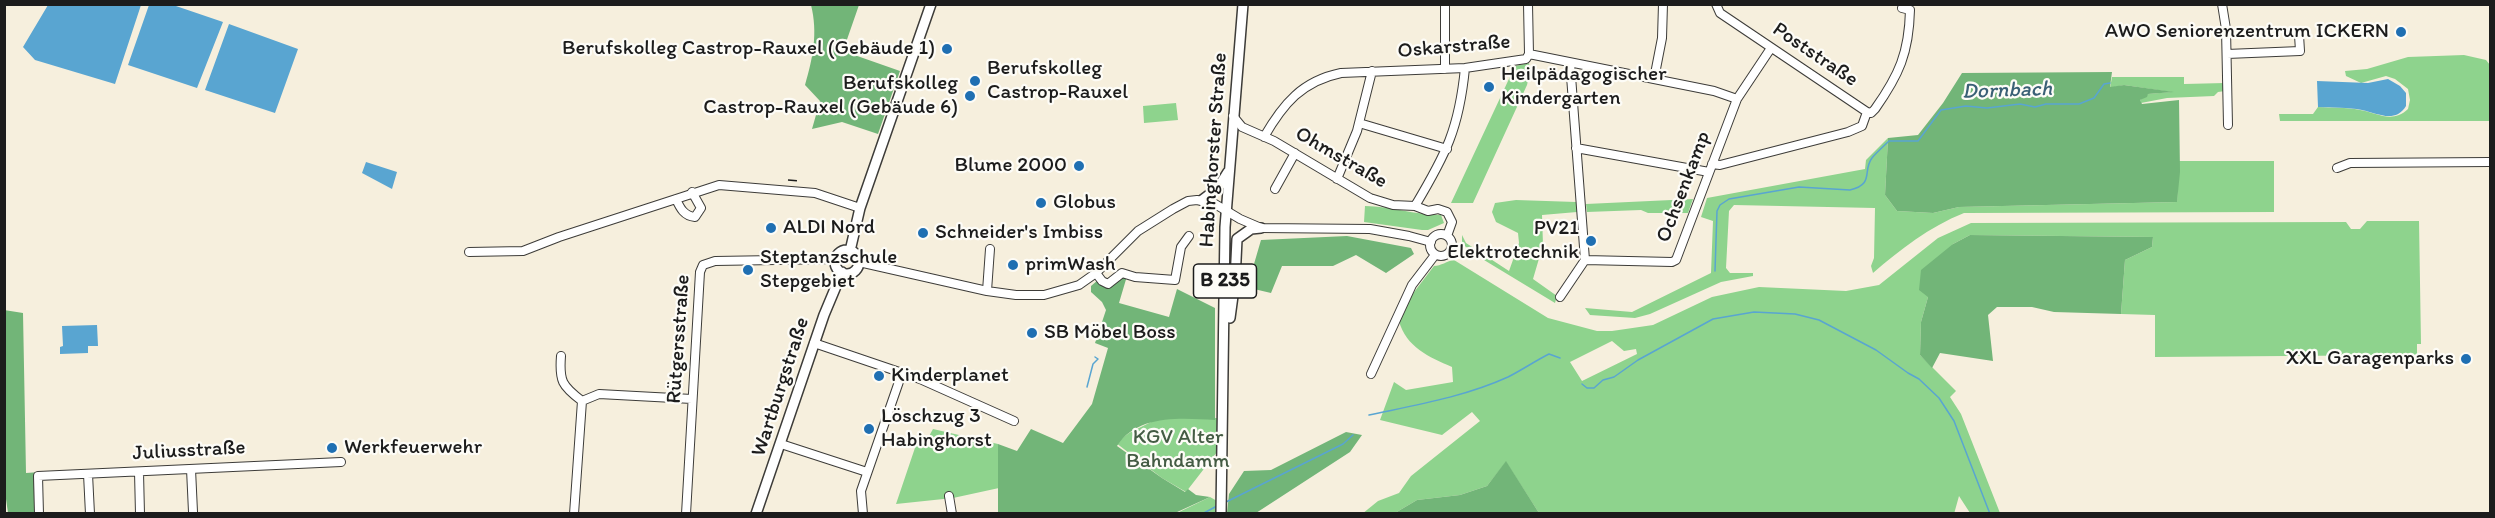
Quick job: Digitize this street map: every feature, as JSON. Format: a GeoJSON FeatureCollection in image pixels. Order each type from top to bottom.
{"type":"FeatureCollection","features":[{"type":"Feature","properties":{"kind":"main road"},"geometry":{"type":"LineString","coordinates":[[850,250],[860,208],[931,4]]}},
{"type":"Feature","properties":{"kind":"main road","name":"Habinghorster Straße"},"geometry":{"type":"LineString","coordinates":[[1221,512],[1227,211],[1243,4]]}},
{"type":"Feature","properties":{"kind":"main road"},"geometry":{"type":"LineString","coordinates":[[1202,200],[1218,188],[1229,170]]}},
{"type":"Feature","properties":{"kind":"main road"},"geometry":{"type":"LineString","coordinates":[[1225,350],[1235,281],[1237,239],[1251,229],[1261,228]]}},
{"type":"Feature","properties":{"kind":"main road"},"geometry":{"type":"LineString","coordinates":[[850,250],[859,262],[853,272],[842,272],[837,267],[836,259],[841,252],[850,250]]}},
{"type":"Feature","properties":{"kind":"main road","name":"Wartburgstraße"},"geometry":{"type":"LineString","coordinates":[[756,513],[832,291],[842,272]]}},
{"type":"Feature","properties":{"kind":"street"},"geometry":{"type":"LineString","coordinates":[[1445,4],[1445,69]]}},
{"type":"Feature","properties":{"kind":"street"},"geometry":{"type":"LineString","coordinates":[[1528,4],[1529,54]]}},
{"type":"Feature","properties":{"kind":"street"},"geometry":{"type":"LineString","coordinates":[[1654,79],[1662,38],[1663,4]]}},
{"type":"Feature","properties":{"kind":"street","name":"Poststraße"},"geometry":{"type":"LineString","coordinates":[[1716,4],[1720,13],[1867,112]]}},
{"type":"Feature","properties":{"kind":"street"},"geometry":{"type":"LineString","coordinates":[[2222,4],[2226,29],[2228,124]]}},
{"type":"Feature","properties":{"kind":"street"},"geometry":{"type":"LineString","coordinates":[[1576,148],[1710,168],[1848,132],[1862,126],[1866,121],[1867,112],[1871,113],[1875,110],[1902,63],[1909,39],[1910,10],[1902,8]]}},
{"type":"Feature","properties":{"kind":"street"},"geometry":{"type":"LineString","coordinates":[[2227,54],[2300,51],[2300,35]]}},
{"type":"Feature","properties":{"kind":"street","name":"Ochsenkamp"},"geometry":{"type":"LineString","coordinates":[[1585,260],[1672,262],[1680,251],[1737,99],[1771,48]]}},
{"type":"Feature","properties":{"kind":"street","name":"Oskarstraße"},"geometry":{"type":"LineString","coordinates":[[1264,137],[1278,113],[1310,83],[1325,76],[1341,73],[1465,68],[1526,59],[1529,54],[1731,95],[1737,99]]}},
{"type":"Feature","properties":{"kind":"street"},"geometry":{"type":"LineString","coordinates":[[1560,297],[1585,260],[1570,63]]}},
{"type":"Feature","properties":{"kind":"street"},"geometry":{"type":"LineString","coordinates":[[1415,206],[1447,149],[1458,120],[1465,68]]}},
{"type":"Feature","properties":{"kind":"street"},"geometry":{"type":"LineString","coordinates":[[1337,179],[1359,123],[1371,73]]}},
{"type":"Feature","properties":{"kind":"street","name":"Ohmstraße"},"geometry":{"type":"LineString","coordinates":[[1233,116],[1242,127],[1295,153],[1381,203],[1447,212],[1452,222],[1447,236]]}},
{"type":"Feature","properties":{"kind":"street"},"geometry":{"type":"LineString","coordinates":[[1359,123],[1447,149]]}},
{"type":"Feature","properties":{"kind":"street"},"geometry":{"type":"LineString","coordinates":[[1275,189],[1295,153]]}},
{"type":"Feature","properties":{"kind":"street"},"geometry":{"type":"LineString","coordinates":[[2337,168],[2350,163],[2490,162]]}},
{"type":"Feature","properties":{"kind":"street"},"geometry":{"type":"LineString","coordinates":[[470,252],[523,251],[692,192],[719,185],[814,193],[860,208]]}},
{"type":"Feature","properties":{"kind":"street"},"geometry":{"type":"LineString","coordinates":[[675,199],[683,212],[695,217],[701,208],[692,192]]}},
{"type":"Feature","properties":{"kind":"street"},"geometry":{"type":"LineString","coordinates":[[859,262],[987,291],[1016,295],[1044,295],[1079,285],[1096,273],[1138,231],[1181,204],[1202,200],[1261,228],[1370,229],[1431,242]]}},
{"type":"Feature","properties":{"kind":"street"},"geometry":{"type":"LineString","coordinates":[[1437,235],[1447,236],[1452,243],[1451,251],[1443,256],[1435,255],[1431,249],[1431,242],[1437,235]]}},
{"type":"Feature","properties":{"kind":"street"},"geometry":{"type":"LineString","coordinates":[[1096,273],[1102,281],[1108,284],[1122,273],[1135,277],[1175,280],[1181,247],[1189,236]]}},
{"type":"Feature","properties":{"kind":"street"},"geometry":{"type":"LineString","coordinates":[[987,291],[990,249]]}},
{"type":"Feature","properties":{"kind":"street"},"geometry":{"type":"LineString","coordinates":[[1371,374],[1412,285],[1435,255]]}},
{"type":"Feature","properties":{"kind":"street","name":"Rütgersstraße"},"geometry":{"type":"LineString","coordinates":[[686,513],[700,272],[706,262],[836,259]]}},
{"type":"Feature","properties":{"kind":"street"},"geometry":{"type":"LineString","coordinates":[[814,343],[952,392],[1014,421]]}},
{"type":"Feature","properties":{"kind":"street"},"geometry":{"type":"LineString","coordinates":[[561,356],[561,380],[568,390],[582,401]]}},
{"type":"Feature","properties":{"kind":"street"},"geometry":{"type":"LineString","coordinates":[[863,513],[861,491],[902,373]]}},
{"type":"Feature","properties":{"kind":"street"},"geometry":{"type":"LineString","coordinates":[[582,401],[599,394],[692,399]]}},
{"type":"Feature","properties":{"kind":"street"},"geometry":{"type":"LineString","coordinates":[[574,513],[582,401]]}},
{"type":"Feature","properties":{"kind":"street"},"geometry":{"type":"LineString","coordinates":[[781,444],[867,472]]}},
{"type":"Feature","properties":{"kind":"street","name":"Juliusstraße"},"geometry":{"type":"LineString","coordinates":[[39,513],[38,476],[341,462]]}},
{"type":"Feature","properties":{"kind":"street"},"geometry":{"type":"LineString","coordinates":[[190,469],[193,512]]}},
{"type":"Feature","properties":{"kind":"street"},"geometry":{"type":"LineString","coordinates":[[139,471],[140,513]]}},
{"type":"Feature","properties":{"kind":"street"},"geometry":{"type":"LineString","coordinates":[[88,474],[90,513]]}},
{"type":"Feature","properties":{"kind":"street"},"geometry":{"type":"LineString","coordinates":[[949,496],[952,513]]}},
{"type":"Feature","properties":{"kind":"green space"},"geometry":{"type":"Polygon","coordinates":[[[811,5],[859,5],[843,51],[900,71],[878,134],[842,122],[812,129],[820,101],[805,85],[814,45],[811,5]]]}},
{"type":"Feature","properties":{"kind":"green space"},"geometry":{"type":"Polygon","coordinates":[[[2464,55],[2486,60],[2490,65],[2490,121],[2280,121],[2279,114],[2313,114],[2318,107],[2349,108],[2385,116],[2396,116],[2408,109],[2410,100],[2408,89],[2395,79],[2386,76],[2361,83],[2346,76],[2345,71],[2367,69],[2408,57],[2464,55]]]}},
{"type":"Feature","properties":{"kind":"green space"},"geometry":{"type":"Polygon","coordinates":[[[1529,63],[1530,72],[1527,85],[1473,203],[1451,203],[1515,66],[1529,63]]]}},
{"type":"Feature","properties":{"kind":"green space"},"geometry":{"type":"Polygon","coordinates":[[[2112,72],[2110,87],[2124,85],[2174,92],[2148,94],[2140,100],[2142,104],[2179,100],[2180,172],[2177,202],[1959,207],[1933,213],[1897,211],[1885,195],[1888,138],[1918,135],[1943,103],[1962,73],[2112,72]]]}},
{"type":"Feature","properties":{"kind":"green space"},"geometry":{"type":"Polygon","coordinates":[[[2112,77],[2184,77],[2184,84],[2225,83],[2225,91],[2218,92],[2214,96],[2167,98],[2141,103],[2140,100],[2148,94],[2171,92],[2124,85],[2110,88],[2112,77]]]}},
{"type":"Feature","properties":{"kind":"green space"},"geometry":{"type":"Polygon","coordinates":[[[1176,103],[1178,120],[1144,123],[1143,106],[1176,103]]]}},
{"type":"Feature","properties":{"kind":"green space"},"geometry":{"type":"Polygon","coordinates":[[[1888,138],[1885,195],[1897,211],[1933,213],[1959,207],[2177,202],[2179,161],[2274,161],[2274,212],[1964,213],[1916,239],[1873,273],[1871,266],[1874,258],[1875,208],[1734,205],[1729,211],[1726,268],[1730,273],[1753,273],[1753,276],[1721,282],[1650,314],[1635,318],[1590,315],[1585,308],[1632,312],[1711,273],[1713,221],[1701,217],[1707,198],[1865,169],[1866,160],[1888,138]]]}},
{"type":"Feature","properties":{"kind":"green space"},"geometry":{"type":"Polygon","coordinates":[[[1693,199],[1688,213],[1648,213],[1641,210],[1587,212],[1586,204],[1693,199]]]}},
{"type":"Feature","properties":{"kind":"green space"},"geometry":{"type":"Polygon","coordinates":[[[1516,200],[1576,202],[1577,212],[1542,215],[1543,245],[1533,279],[1557,296],[1555,303],[1462,244],[1462,235],[1466,243],[1509,271],[1519,243],[1518,233],[1496,222],[1492,212],[1495,203],[1516,200]]]}},
{"type":"Feature","properties":{"kind":"green space"},"geometry":{"type":"Polygon","coordinates":[[[1365,206],[1441,215],[1444,223],[1428,230],[1422,230],[1364,222],[1365,206]]]}},
{"type":"Feature","properties":{"kind":"green space"},"geometry":{"type":"Polygon","coordinates":[[[2367,221],[2419,221],[2421,344],[2417,344],[2417,355],[2155,357],[2155,315],[2121,314],[2125,260],[2152,247],[2153,237],[1970,235],[1953,244],[1928,297],[1921,322],[1920,355],[1956,391],[1950,397],[1961,414],[2000,513],[1970,513],[1959,496],[1954,514],[1539,513],[1506,462],[1487,486],[1460,495],[1417,500],[1395,513],[1362,514],[1378,501],[1399,493],[1411,476],[1480,421],[1472,412],[1442,435],[1380,420],[1394,382],[1406,390],[1453,382],[1452,367],[1427,355],[1413,344],[1402,330],[1399,321],[1411,296],[1434,266],[1454,260],[1548,318],[1597,331],[1612,331],[1653,325],[1712,297],[1759,287],[1846,291],[1879,285],[1938,238],[1971,223],[2346,222],[2351,229],[2360,229],[2367,221]],[[1612,341],[1570,362],[1582,381],[1637,354],[1636,349],[1624,351],[1612,341]]]}},
{"type":"Feature","properties":{"kind":"green space"},"geometry":{"type":"Polygon","coordinates":[[[1970,235],[2153,237],[2152,247],[2125,260],[2121,314],[2054,312],[2032,307],[1997,307],[1988,315],[1993,361],[1940,353],[1932,368],[1920,355],[1921,322],[1928,297],[1919,290],[1921,270],[1953,244],[1970,235]]]}},
{"type":"Feature","properties":{"kind":"green space"},"geometry":{"type":"Polygon","coordinates":[[[1347,236],[1411,248],[1414,254],[1386,273],[1356,255],[1333,266],[1282,266],[1271,293],[1254,289],[1254,264],[1261,240],[1347,236]]]}},
{"type":"Feature","properties":{"kind":"green space"},"geometry":{"type":"Polygon","coordinates":[[[1127,276],[1119,303],[1169,317],[1177,289],[1215,308],[1215,420],[1175,419],[1148,423],[1136,428],[1117,446],[1185,492],[1188,489],[1196,495],[1210,497],[1175,513],[998,514],[998,444],[1017,451],[1031,429],[1063,443],[1092,404],[1108,348],[1095,343],[1106,310],[1102,302],[1091,292],[1091,286],[1098,280],[1103,285],[1127,276]]]}},
{"type":"Feature","properties":{"kind":"green space"},"geometry":{"type":"Polygon","coordinates":[[[4,310],[23,313],[26,473],[40,472],[40,513],[8,513],[4,485],[4,310]]]}},
{"type":"Feature","properties":{"kind":"green space","name":"KGV Alter Bahndamm"},"geometry":{"type":"Polygon","coordinates":[[[1159,418],[1217,418],[1217,452],[1186,492],[1162,478],[1116,443],[1129,433],[1159,418]]]}},
{"type":"Feature","properties":{"kind":"green space"},"geometry":{"type":"Polygon","coordinates":[[[933,429],[998,444],[999,488],[953,498],[896,504],[919,436],[928,438],[933,429]]]}},
{"type":"Feature","properties":{"kind":"green space"},"geometry":{"type":"Polygon","coordinates":[[[1346,432],[1362,435],[1350,452],[1256,513],[1227,513],[1229,494],[1244,471],[1271,470],[1346,432]]]}},
{"type":"Feature","properties":{"kind":"green space"},"geometry":{"type":"Polygon","coordinates":[[[1506,461],[1539,513],[1395,513],[1417,500],[1460,495],[1487,486],[1506,461]]]}},
{"type":"Feature","properties":{"kind":"green space"},"geometry":{"type":"Polygon","coordinates":[[[1210,497],[1217,501],[1217,513],[1175,514],[1210,497]]]}},
{"type":"Feature","properties":{"kind":"water"},"geometry":{"type":"Polygon","coordinates":[[[48,5],[141,5],[115,84],[35,60],[23,47],[48,5]]]}},
{"type":"Feature","properties":{"kind":"water"},"geometry":{"type":"Polygon","coordinates":[[[149,5],[173,5],[223,22],[197,88],[128,65],[149,5]]]}},
{"type":"Feature","properties":{"kind":"water"},"geometry":{"type":"Polygon","coordinates":[[[229,24],[298,49],[275,113],[205,90],[229,24]]]}},
{"type":"Feature","properties":{"kind":"water"},"geometry":{"type":"Polygon","coordinates":[[[2388,79],[2400,86],[2406,93],[2406,106],[2397,115],[2386,116],[2357,109],[2318,107],[2317,81],[2368,83],[2388,79]]]}},
{"type":"Feature","properties":{"kind":"water"},"geometry":{"type":"Polygon","coordinates":[[[366,162],[397,172],[392,189],[362,173],[366,162]]]}},
{"type":"Feature","properties":{"kind":"water"},"geometry":{"type":"Polygon","coordinates":[[[97,325],[98,346],[88,346],[88,353],[60,354],[60,347],[63,346],[62,326],[97,325]]]}},
{"type":"Feature","properties":{"kind":"waterway","name":"Dornbach"},"geometry":{"type":"LineString","coordinates":[[1715,271],[1717,211],[1720,205],[1729,199],[1799,187],[1850,190],[1863,184],[1872,158],[1889,141],[1918,141],[1941,110],[1966,106],[1987,108],[2020,104],[2035,107],[2046,104],[2079,104],[2094,98],[2104,84],[2110,83]]}},
{"type":"Feature","properties":{"kind":"waterway"},"geometry":{"type":"LineString","coordinates":[[1582,384],[1587,388],[1594,388],[1603,380],[1614,377],[1638,360],[1713,319],[1754,312],[1795,314],[1819,320],[1876,350],[1919,379],[1939,398],[1954,421],[1990,514]]}},
{"type":"Feature","properties":{"kind":"waterway"},"geometry":{"type":"LineString","coordinates":[[1369,415],[1440,400],[1474,390],[1508,377],[1549,354],[1560,358]]}},
{"type":"Feature","properties":{"kind":"waterway"},"geometry":{"type":"LineString","coordinates":[[1087,387],[1093,364],[1098,359],[1095,357]]}},
{"type":"Feature","properties":{"kind":"waterway"},"geometry":{"type":"LineString","coordinates":[[1224,503],[1343,444],[1353,435]]}},
{"type":"Feature","properties":{"kind":"waterway"},"geometry":{"type":"LineString","coordinates":[[1202,514],[1217,506]]}},
{"type":"Feature","properties":{"kind":"railway"},"geometry":{"type":"LineString","coordinates":[[788,180],[799,181]]}},
{"type":"Feature","properties":{"kind":"place","name":"AWO Seniorenzentrum ICKERN"},"geometry":{"type":"Point","coordinates":[2401,32]}},
{"type":"Feature","properties":{"kind":"place","name":"Berufskolleg Castrop-Rauxel (Gebäude 1)"},"geometry":{"type":"Point","coordinates":[947,49]}},
{"type":"Feature","properties":{"kind":"place","name":"Berufskolleg Castrop-Rauxel"},"geometry":{"type":"Point","coordinates":[975,81]}},
{"type":"Feature","properties":{"kind":"place","name":"Heilpädagogischer Kindergarten"},"geometry":{"type":"Point","coordinates":[1489,87]}},
{"type":"Feature","properties":{"kind":"place","name":"Berufskolleg Castrop-Rauxel (Gebäude 6)"},"geometry":{"type":"Point","coordinates":[970,96]}},
{"type":"Feature","properties":{"kind":"place","name":"Blume 2000"},"geometry":{"type":"Point","coordinates":[1079,166]}},
{"type":"Feature","properties":{"kind":"place","name":"Globus"},"geometry":{"type":"Point","coordinates":[1041,203]}},
{"type":"Feature","properties":{"kind":"place","name":"ALDI Nord"},"geometry":{"type":"Point","coordinates":[771,228]}},
{"type":"Feature","properties":{"kind":"place","name":"Schneider's Imbiss"},"geometry":{"type":"Point","coordinates":[923,233]}},
{"type":"Feature","properties":{"kind":"place","name":"PV21 Elektrotechnik"},"geometry":{"type":"Point","coordinates":[1591,241]}},
{"type":"Feature","properties":{"kind":"place","name":"primWash"},"geometry":{"type":"Point","coordinates":[1013,265]}},
{"type":"Feature","properties":{"kind":"place","name":"Steptanzschule Stepgebiet"},"geometry":{"type":"Point","coordinates":[748,270]}},
{"type":"Feature","properties":{"kind":"place","name":"SB Möbel Boss"},"geometry":{"type":"Point","coordinates":[1032,333]}},
{"type":"Feature","properties":{"kind":"place","name":"XXL Garagenparks"},"geometry":{"type":"Point","coordinates":[2466,359]}},
{"type":"Feature","properties":{"kind":"place","name":"Kinderplanet"},"geometry":{"type":"Point","coordinates":[879,376]}},
{"type":"Feature","properties":{"kind":"place","name":"Löschzug 3 Habinghorst"},"geometry":{"type":"Point","coordinates":[869,429]}},
{"type":"Feature","properties":{"kind":"place","name":"Werkfeuerwehr"},"geometry":{"type":"Point","coordinates":[332,448]}}]}
